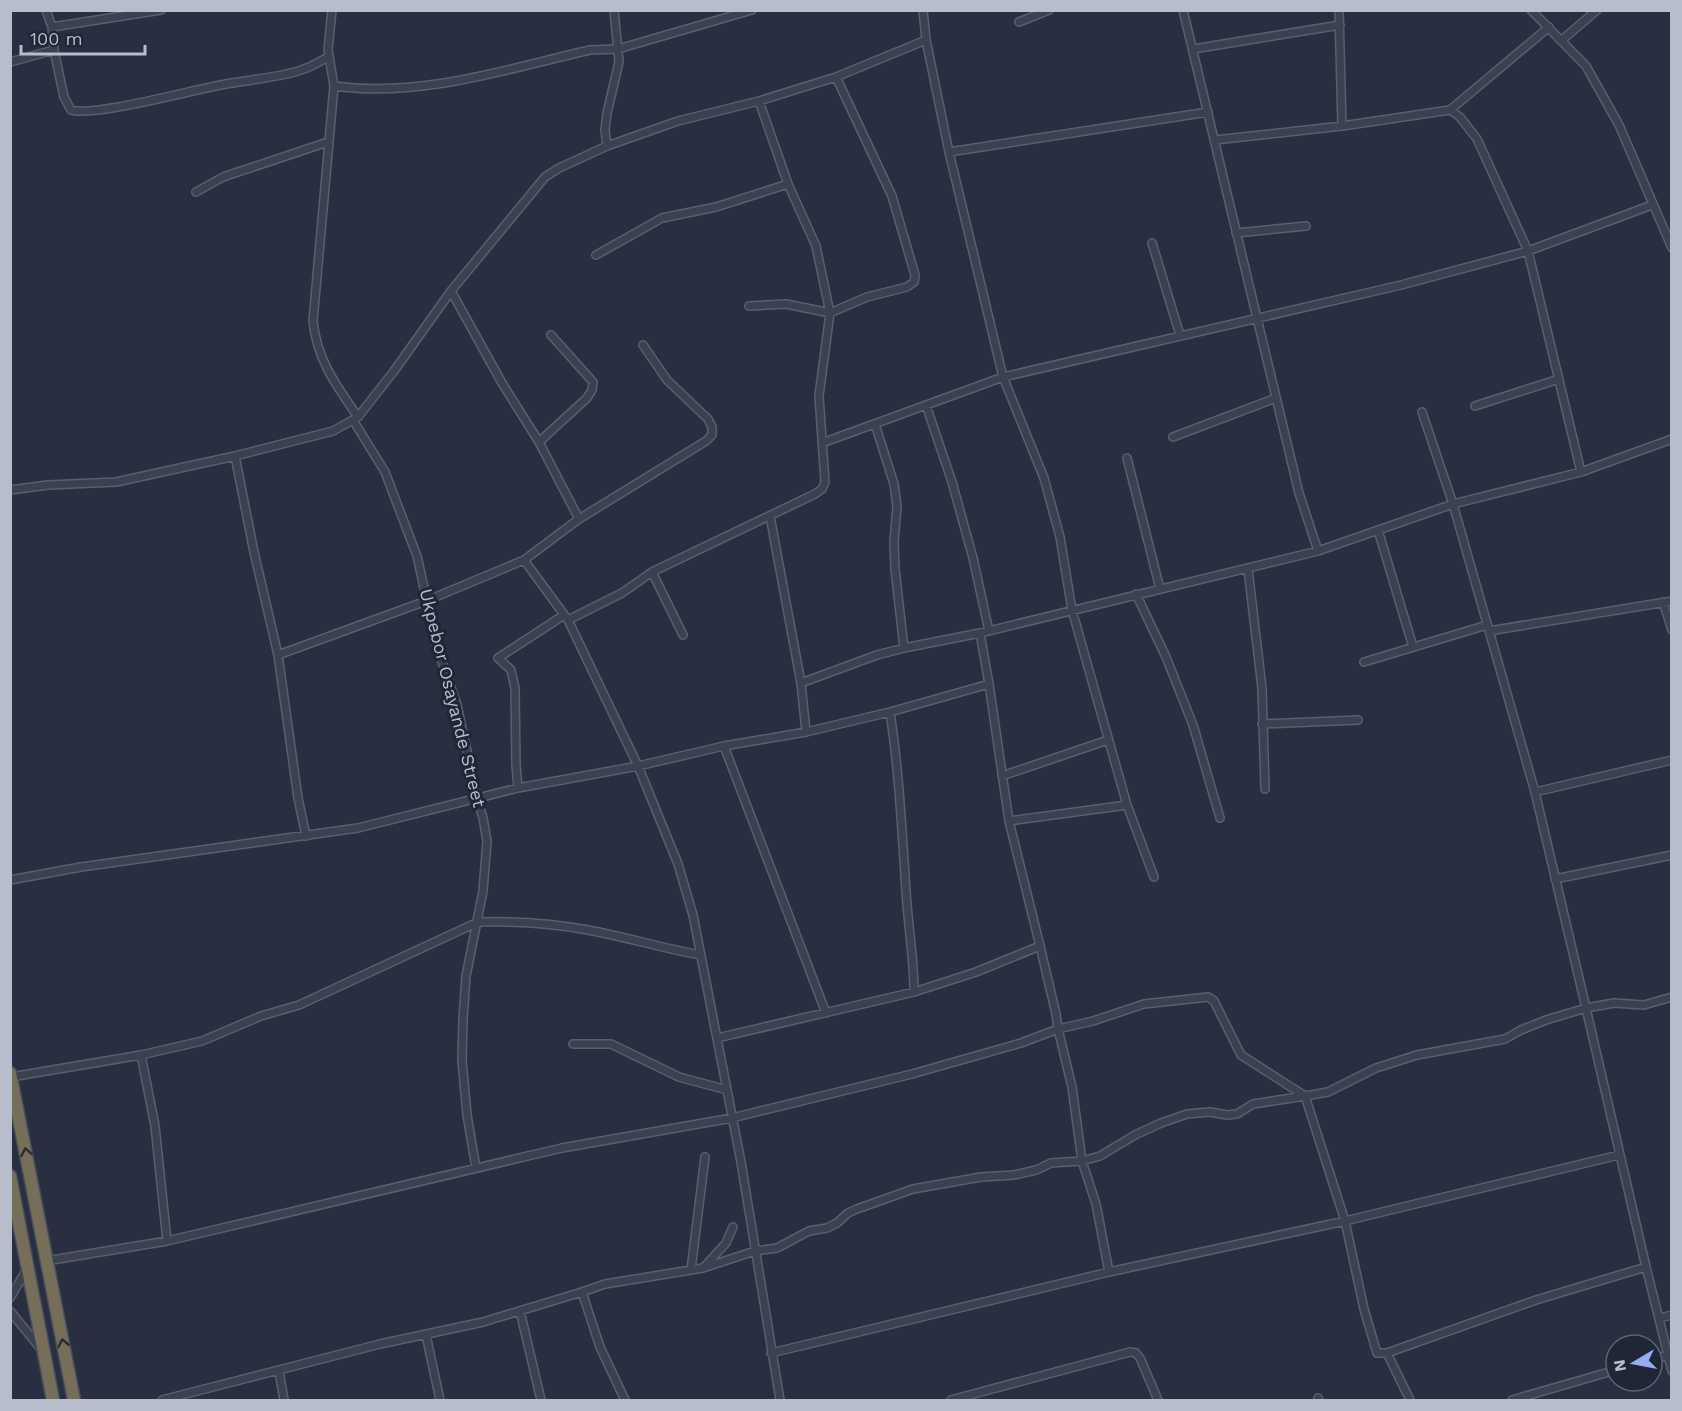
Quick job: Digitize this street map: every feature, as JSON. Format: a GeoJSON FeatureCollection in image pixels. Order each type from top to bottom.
{"type":"FeatureCollection","features":[{"type":"Feature","properties":{"kind":"highway"},"geometry":{"type":"LineString","coordinates":[[11,1075],[74,1401]]}},
{"type":"Feature","properties":{"kind":"highway"},"geometry":{"type":"LineString","coordinates":[[10,1176],[53,1401]]}},
{"type":"Feature","properties":{"kind":"street"},"geometry":{"type":"LineString","coordinates":[[46,10],[52,27],[54,50],[64,97],[71,110],[77,112],[290,73],[310,67],[328,57]]}},
{"type":"Feature","properties":{"kind":"street"},"geometry":{"type":"LineString","coordinates":[[52,27],[160,10]]}},
{"type":"Feature","properties":{"kind":"street","name":"Ukpebor Osayande Street"},"geometry":{"type":"LineString","coordinates":[[332,10],[328,57],[334,86],[313,321],[315,339],[320,356],[385,472],[417,556],[437,647],[457,705],[483,818],[486,841],[483,891],[466,976],[462,1060],[467,1116],[476,1168]]}},
{"type":"Feature","properties":{"kind":"street"},"geometry":{"type":"LineString","coordinates":[[607,146],[607,113],[620,62],[614,10]]}},
{"type":"Feature","properties":{"kind":"street"},"geometry":{"type":"LineString","coordinates":[[334,86],[358,89],[428,86],[590,50],[618,49],[752,10]]}},
{"type":"Feature","properties":{"kind":"street"},"geometry":{"type":"LineString","coordinates":[[923,10],[926,40],[949,152],[1003,377],[1044,478],[1060,537],[1072,610],[1108,741],[1127,805],[1155,877]]}},
{"type":"Feature","properties":{"kind":"street"},"geometry":{"type":"LineString","coordinates":[[1019,22],[1049,10]]}},
{"type":"Feature","properties":{"kind":"street"},"geometry":{"type":"LineString","coordinates":[[1183,10],[1299,493],[1318,551]]}},
{"type":"Feature","properties":{"kind":"street"},"geometry":{"type":"LineString","coordinates":[[1339,10],[1342,126]]}},
{"type":"Feature","properties":{"kind":"street"},"geometry":{"type":"LineString","coordinates":[[1531,10],[1586,66],[1618,125],[1671,248]]}},
{"type":"Feature","properties":{"kind":"street"},"geometry":{"type":"LineString","coordinates":[[1562,40],[1597,10]]}},
{"type":"Feature","properties":{"kind":"street"},"geometry":{"type":"LineString","coordinates":[[1193,49],[1340,25]]}},
{"type":"Feature","properties":{"kind":"street"},"geometry":{"type":"LineString","coordinates":[[1215,140],[1342,126],[1450,110],[1549,27]]}},
{"type":"Feature","properties":{"kind":"street"},"geometry":{"type":"LineString","coordinates":[[10,490],[48,485],[116,482],[325,434],[355,418],[394,371],[451,291],[545,177],[558,168],[607,146],[678,121],[759,101],[837,77],[926,40]]}},
{"type":"Feature","properties":{"kind":"street"},"geometry":{"type":"LineString","coordinates":[[10,62],[54,50]]}},
{"type":"Feature","properties":{"kind":"street"},"geometry":{"type":"LineString","coordinates":[[749,306],[786,304],[830,313],[867,297],[907,287],[914,282],[915,274],[892,196],[837,77]]}},
{"type":"Feature","properties":{"kind":"street"},"geometry":{"type":"LineString","coordinates":[[518,788],[515,688],[511,670],[498,658],[566,617],[622,593],[652,572],[822,489],[825,482],[819,396],[830,313],[816,246],[788,184],[759,101]]}},
{"type":"Feature","properties":{"kind":"street"},"geometry":{"type":"LineString","coordinates":[[1450,110],[1460,117],[1477,139],[1528,250],[1581,472]]}},
{"type":"Feature","properties":{"kind":"street"},"geometry":{"type":"LineString","coordinates":[[949,152],[1208,112]]}},
{"type":"Feature","properties":{"kind":"street"},"geometry":{"type":"LineString","coordinates":[[196,192],[223,177],[328,142]]}},
{"type":"Feature","properties":{"kind":"street"},"geometry":{"type":"LineString","coordinates":[[596,255],[662,218],[716,207],[788,184]]}},
{"type":"Feature","properties":{"kind":"street"},"geometry":{"type":"LineString","coordinates":[[822,443],[1003,377],[1401,285],[1528,250],[1652,205]]}},
{"type":"Feature","properties":{"kind":"street"},"geometry":{"type":"LineString","coordinates":[[1236,233],[1306,226]]}},
{"type":"Feature","properties":{"kind":"street"},"geometry":{"type":"LineString","coordinates":[[1152,243],[1180,335]]}},
{"type":"Feature","properties":{"kind":"street"},"geometry":{"type":"LineString","coordinates":[[451,291],[502,383],[539,442],[579,519]]}},
{"type":"Feature","properties":{"kind":"street"},"geometry":{"type":"LineString","coordinates":[[539,442],[587,398],[592,390],[593,382],[551,335]]}},
{"type":"Feature","properties":{"kind":"street"},"geometry":{"type":"LineString","coordinates":[[278,655],[426,601],[524,560],[579,519],[706,441],[711,435],[712,427],[708,419],[667,380],[643,345]]}},
{"type":"Feature","properties":{"kind":"street"},"geometry":{"type":"LineString","coordinates":[[1475,406],[1558,379]]}},
{"type":"Feature","properties":{"kind":"street"},"geometry":{"type":"LineString","coordinates":[[1173,437],[1276,398]]}},
{"type":"Feature","properties":{"kind":"street"},"geometry":{"type":"LineString","coordinates":[[926,405],[952,482],[973,558],[989,631]]}},
{"type":"Feature","properties":{"kind":"street"},"geometry":{"type":"LineString","coordinates":[[1422,412],[1453,504],[1535,792],[1671,1371]]}},
{"type":"Feature","properties":{"kind":"street"},"geometry":{"type":"LineString","coordinates":[[875,424],[894,484],[897,506],[894,542],[895,568],[904,648]]}},
{"type":"Feature","properties":{"kind":"street"},"geometry":{"type":"LineString","coordinates":[[801,684],[904,648],[989,631],[1318,551],[1453,504],[1581,472],[1671,439]]}},
{"type":"Feature","properties":{"kind":"street"},"geometry":{"type":"LineString","coordinates":[[235,456],[278,655],[298,798],[306,836]]}},
{"type":"Feature","properties":{"kind":"street"},"geometry":{"type":"LineString","coordinates":[[1127,458],[1160,589]]}},
{"type":"Feature","properties":{"kind":"street"},"geometry":{"type":"LineString","coordinates":[[770,516],[801,684],[806,732]]}},
{"type":"Feature","properties":{"kind":"street"},"geometry":{"type":"LineString","coordinates":[[1378,530],[1413,647]]}},
{"type":"Feature","properties":{"kind":"street"},"geometry":{"type":"LineString","coordinates":[[524,560],[566,617],[638,766],[687,888],[741,1162],[780,1401]]}},
{"type":"Feature","properties":{"kind":"street"},"geometry":{"type":"LineString","coordinates":[[1248,569],[1262,688],[1265,789]]}},
{"type":"Feature","properties":{"kind":"street"},"geometry":{"type":"LineString","coordinates":[[652,572],[683,635]]}},
{"type":"Feature","properties":{"kind":"street"},"geometry":{"type":"LineString","coordinates":[[1136,594],[1166,657],[1193,725],[1220,818]]}},
{"type":"Feature","properties":{"kind":"street"},"geometry":{"type":"LineString","coordinates":[[1364,662],[1488,628],[1671,601]]}},
{"type":"Feature","properties":{"kind":"street"},"geometry":{"type":"LineString","coordinates":[[1663,602],[1671,630]]}},
{"type":"Feature","properties":{"kind":"street"},"geometry":{"type":"LineString","coordinates":[[980,633],[1009,821],[1056,1014],[1072,1087],[1082,1161],[1096,1204],[1109,1272]]}},
{"type":"Feature","properties":{"kind":"street"},"geometry":{"type":"LineString","coordinates":[[10,880],[81,867],[358,828],[518,788],[638,766],[724,746],[806,732],[890,712],[989,684]]}},
{"type":"Feature","properties":{"kind":"street"},"geometry":{"type":"LineString","coordinates":[[890,712],[903,829],[914,992]]}},
{"type":"Feature","properties":{"kind":"street"},"geometry":{"type":"LineString","coordinates":[[1262,724],[1358,720]]}},
{"type":"Feature","properties":{"kind":"street"},"geometry":{"type":"LineString","coordinates":[[1002,776],[1108,741]]}},
{"type":"Feature","properties":{"kind":"street"},"geometry":{"type":"LineString","coordinates":[[724,746],[826,1013]]}},
{"type":"Feature","properties":{"kind":"street"},"geometry":{"type":"LineString","coordinates":[[1535,792],[1671,760]]}},
{"type":"Feature","properties":{"kind":"street"},"geometry":{"type":"LineString","coordinates":[[1009,821],[1127,805]]}},
{"type":"Feature","properties":{"kind":"street"},"geometry":{"type":"LineString","coordinates":[[1555,879],[1671,855]]}},
{"type":"Feature","properties":{"kind":"street"},"geometry":{"type":"LineString","coordinates":[[11,1075],[141,1055],[202,1041],[261,1016],[299,1005],[478,922],[506,922],[586,929],[700,955]]}},
{"type":"Feature","properties":{"kind":"street"},"geometry":{"type":"LineString","coordinates":[[717,1038],[914,992],[976,972],[1040,946]]}},
{"type":"Feature","properties":{"kind":"street"},"geometry":{"type":"LineString","coordinates":[[46,1261],[167,1240],[562,1148],[732,1118],[912,1074],[1144,1004],[1208,997],[1214,1001],[1241,1055],[1305,1096],[1345,1221],[1364,1310],[1377,1353],[1387,1353],[1536,1300],[1646,1267]]}},
{"type":"Feature","properties":{"kind":"street"},"geometry":{"type":"LineString","coordinates":[[162,1401],[483,1322],[605,1284],[703,1268],[755,1251],[786,1244],[809,1231],[827,1228],[837,1223],[856,1209],[913,1189],[981,1177],[1014,1175],[1036,1170],[1051,1162],[1082,1161],[1100,1156],[1161,1123],[1188,1114],[1210,1112],[1238,1114],[1253,1104],[1328,1092],[1376,1068],[1417,1055],[1505,1039],[1538,1023],[1586,1008],[1614,1003],[1644,1005],[1671,997]]}},
{"type":"Feature","properties":{"kind":"street"},"geometry":{"type":"LineString","coordinates":[[573,1044],[611,1044],[679,1077],[727,1090]]}},
{"type":"Feature","properties":{"kind":"street"},"geometry":{"type":"LineString","coordinates":[[141,1055],[155,1126],[167,1240]]}},
{"type":"Feature","properties":{"kind":"street"},"geometry":{"type":"LineString","coordinates":[[771,1353],[1109,1272],[1345,1221],[1619,1155]]}},
{"type":"Feature","properties":{"kind":"street"},"geometry":{"type":"LineString","coordinates":[[691,1270],[705,1157]]}},
{"type":"Feature","properties":{"kind":"street"},"geometry":{"type":"LineString","coordinates":[[703,1268],[726,1243],[733,1227]]}},
{"type":"Feature","properties":{"kind":"street"},"geometry":{"type":"LineString","coordinates":[[10,1298],[28,1267]]}},
{"type":"Feature","properties":{"kind":"street"},"geometry":{"type":"LineString","coordinates":[[582,1292],[600,1347],[625,1401]]}},
{"type":"Feature","properties":{"kind":"street"},"geometry":{"type":"LineString","coordinates":[[10,1311],[43,1351]]}},
{"type":"Feature","properties":{"kind":"street"},"geometry":{"type":"LineString","coordinates":[[520,1311],[541,1401]]}},
{"type":"Feature","properties":{"kind":"street"},"geometry":{"type":"LineString","coordinates":[[1659,1318],[1671,1315]]}},
{"type":"Feature","properties":{"kind":"street"},"geometry":{"type":"LineString","coordinates":[[426,1335],[440,1401]]}},
{"type":"Feature","properties":{"kind":"street"},"geometry":{"type":"LineString","coordinates":[[951,1401],[1130,1352],[1136,1353],[1140,1358],[1158,1401]]}},
{"type":"Feature","properties":{"kind":"street"},"geometry":{"type":"LineString","coordinates":[[1387,1353],[1410,1401]]}},
{"type":"Feature","properties":{"kind":"street"},"geometry":{"type":"LineString","coordinates":[[1664,1356],[1668,1355]]}},
{"type":"Feature","properties":{"kind":"street"},"geometry":{"type":"LineString","coordinates":[[279,1371],[284,1401]]}},
{"type":"Feature","properties":{"kind":"street"},"geometry":{"type":"LineString","coordinates":[[1512,1401],[1604,1374]]}}]}
